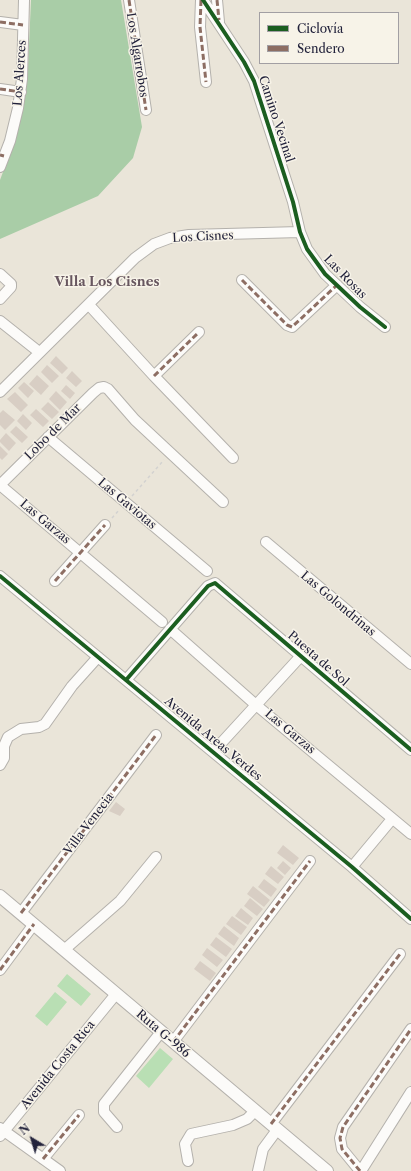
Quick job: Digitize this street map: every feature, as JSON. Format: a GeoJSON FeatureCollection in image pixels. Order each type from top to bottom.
{"type":"FeatureCollection","features":[{"type":"Feature","properties":{"kind":"main road","name":"Ruta G-986"},"geometry":{"type":"LineString","coordinates":[[0,896],[327,1171]]}},
{"type":"Feature","properties":{"kind":"street","name":"Los Alerces"},"geometry":{"type":"LineString","coordinates":[[0,167],[2,156],[15,125],[21,92],[24,0]]}},
{"type":"Feature","properties":{"kind":"street","name":"Los Algarrobos"},"geometry":{"type":"LineString","coordinates":[[129,0],[146,110]]}},
{"type":"Feature","properties":{"kind":"street"},"geometry":{"type":"LineString","coordinates":[[202,0],[200,27],[206,82]]}},
{"type":"Feature","properties":{"kind":"street","name":"Camino Vecinal"},"geometry":{"type":"LineString","coordinates":[[202,0],[244,62],[254,81],[293,202],[300,232]]}},
{"type":"Feature","properties":{"kind":"street"},"geometry":{"type":"LineString","coordinates":[[217,0],[219,24]]}},
{"type":"Feature","properties":{"kind":"street"},"geometry":{"type":"LineString","coordinates":[[0,22],[23,25]]}},
{"type":"Feature","properties":{"kind":"street"},"geometry":{"type":"LineString","coordinates":[[0,89],[21,92]]}},
{"type":"Feature","properties":{"kind":"street","name":"Las Rosas"},"geometry":{"type":"LineString","coordinates":[[300,232],[313,258],[337,285],[360,307],[385,327]]}},
{"type":"Feature","properties":{"kind":"street","name":"Los Cisnes"},"geometry":{"type":"LineString","coordinates":[[0,392],[142,252],[162,241],[189,236],[300,232]]}},
{"type":"Feature","properties":{"kind":"street"},"geometry":{"type":"LineString","coordinates":[[0,274],[11,284],[11,287],[0,299]]}},
{"type":"Feature","properties":{"kind":"street"},"geometry":{"type":"LineString","coordinates":[[242,280],[287,325],[292,327],[337,285]]}},
{"type":"Feature","properties":{"kind":"street"},"geometry":{"type":"LineString","coordinates":[[89,305],[154,376],[233,458]]}},
{"type":"Feature","properties":{"kind":"street"},"geometry":{"type":"LineString","coordinates":[[0,321],[39,352]]}},
{"type":"Feature","properties":{"kind":"street"},"geometry":{"type":"LineString","coordinates":[[154,376],[199,332]]}},
{"type":"Feature","properties":{"kind":"street","name":"Lobo de Mar"},"geometry":{"type":"LineString","coordinates":[[0,485],[99,388],[104,388],[110,391],[135,420],[170,452]]}},
{"type":"Feature","properties":{"kind":"street","name":"Las Gaviotas"},"geometry":{"type":"LineString","coordinates":[[48,437],[207,571]]}},
{"type":"Feature","properties":{"kind":"street"},"geometry":{"type":"LineString","coordinates":[[170,452],[223,502]]}},
{"type":"Feature","properties":{"kind":"street","name":"Las Garzas"},"geometry":{"type":"LineString","coordinates":[[0,485],[81,552],[256,704],[411,834]]}},
{"type":"Feature","properties":{"kind":"street"},"geometry":{"type":"LineString","coordinates":[[55,581],[105,525]]}},
{"type":"Feature","properties":{"kind":"street","name":"Las Golondrinas"},"geometry":{"type":"LineString","coordinates":[[266,542],[411,664]]}},
{"type":"Feature","properties":{"kind":"street","name":"Avenida Areas Verdes"},"geometry":{"type":"LineString","coordinates":[[0,576],[352,867],[411,919]]}},
{"type":"Feature","properties":{"kind":"street","name":"Puesta de Sol"},"geometry":{"type":"LineString","coordinates":[[166,626],[208,586],[212,583],[218,584],[300,657],[411,750]]}},
{"type":"Feature","properties":{"kind":"street"},"geometry":{"type":"LineString","coordinates":[[126,680],[166,626]]}},
{"type":"Feature","properties":{"kind":"street"},"geometry":{"type":"LineString","coordinates":[[0,765],[4,758],[4,746],[8,738],[21,729],[39,727],[45,724],[72,686],[98,657]]}},
{"type":"Feature","properties":{"kind":"street"},"geometry":{"type":"LineString","coordinates":[[213,752],[300,657]]}},
{"type":"Feature","properties":{"kind":"street","name":"Villa Venecia"},"geometry":{"type":"LineString","coordinates":[[21,914],[156,735]]}},
{"type":"Feature","properties":{"kind":"street"},"geometry":{"type":"LineString","coordinates":[[352,867],[392,818]]}},
{"type":"Feature","properties":{"kind":"street"},"geometry":{"type":"LineString","coordinates":[[64,950],[120,901],[156,857]]}},
{"type":"Feature","properties":{"kind":"street"},"geometry":{"type":"LineString","coordinates":[[173,1042],[310,861]]}},
{"type":"Feature","properties":{"kind":"street"},"geometry":{"type":"LineString","coordinates":[[0,970],[34,924]]}},
{"type":"Feature","properties":{"kind":"street"},"geometry":{"type":"LineString","coordinates":[[258,1171],[263,1149],[274,1127],[400,954]]}},
{"type":"Feature","properties":{"kind":"street","name":"Avenida Costa Rica"},"geometry":{"type":"LineString","coordinates":[[1,1132],[116,994]]}},
{"type":"Feature","properties":{"kind":"street"},"geometry":{"type":"LineString","coordinates":[[411,1029],[343,1127],[340,1138],[342,1149],[360,1171],[411,1092]]}},
{"type":"Feature","properties":{"kind":"street"},"geometry":{"type":"LineString","coordinates":[[117,1127],[104,1112],[104,1104],[161,1032]]}},
{"type":"Feature","properties":{"kind":"street"},"geometry":{"type":"LineString","coordinates":[[188,1161],[185,1144],[191,1134],[233,1125],[247,1119],[255,1111]]}},
{"type":"Feature","properties":{"kind":"street"},"geometry":{"type":"LineString","coordinates":[[43,1159],[79,1115]]}},
{"type":"Feature","properties":{"kind":"street"},"geometry":{"type":"LineString","coordinates":[[1,1132],[60,1171]]}},
{"type":"Feature","properties":{"kind":"path"},"geometry":{"type":"LineString","coordinates":[[105,525],[170,452]]}},
{"type":"Feature","properties":{"kind":"green space"},"geometry":{"type":"Polygon","coordinates":[[[31,0],[121,0],[142,127],[133,158],[98,196],[0,239],[0,180],[15,140],[24,104],[28,68],[31,0]]]}},
{"type":"Feature","properties":{"kind":"green space"},"geometry":{"type":"Polygon","coordinates":[[[67,974],[91,994],[81,1006],[57,986],[67,974]]]}},
{"type":"Feature","properties":{"kind":"green space"},"geometry":{"type":"Polygon","coordinates":[[[55,992],[67,1002],[47,1026],[35,1016],[55,992]]]}},
{"type":"Feature","properties":{"kind":"green space"},"geometry":{"type":"Polygon","coordinates":[[[160,1048],[173,1059],[149,1088],[136,1076],[160,1048]]]}},
{"type":"Feature","properties":{"kind":"building"},"geometry":{"type":"Polygon","coordinates":[[[56,356],[68,368],[62,374],[50,363],[56,356]]]}},
{"type":"Feature","properties":{"kind":"building"},"geometry":{"type":"Polygon","coordinates":[[[47,365],[59,376],[52,383],[41,372],[47,365]]]}},
{"type":"Feature","properties":{"kind":"building"},"geometry":{"type":"Polygon","coordinates":[[[72,371],[82,381],[76,387],[66,378],[72,371]]]}},
{"type":"Feature","properties":{"kind":"building"},"geometry":{"type":"Polygon","coordinates":[[[37,375],[49,386],[41,395],[29,384],[37,375]]]}},
{"type":"Feature","properties":{"kind":"building"},"geometry":{"type":"Polygon","coordinates":[[[24,382],[34,391],[28,398],[18,388],[24,382]]]}},
{"type":"Feature","properties":{"kind":"building"},"geometry":{"type":"Polygon","coordinates":[[[66,385],[75,393],[70,399],[61,391],[66,385]]]}},
{"type":"Feature","properties":{"kind":"building"},"geometry":{"type":"Polygon","coordinates":[[[56,391],[67,402],[60,410],[49,399],[56,391]]]}},
{"type":"Feature","properties":{"kind":"building"},"geometry":{"type":"Polygon","coordinates":[[[15,392],[28,405],[21,412],[7,399],[15,392]]]}},
{"type":"Feature","properties":{"kind":"building"},"geometry":{"type":"Polygon","coordinates":[[[48,402],[59,412],[52,419],[41,409],[48,402]]]}},
{"type":"Feature","properties":{"kind":"building"},"geometry":{"type":"Polygon","coordinates":[[[36,409],[49,421],[43,427],[30,415],[36,409]]]}},
{"type":"Feature","properties":{"kind":"building"},"geometry":{"type":"Polygon","coordinates":[[[3,410],[15,420],[5,430],[0,425],[0,413],[3,410]]]}},
{"type":"Feature","properties":{"kind":"building"},"geometry":{"type":"Polygon","coordinates":[[[23,414],[32,423],[26,430],[17,421],[23,414]]]}},
{"type":"Feature","properties":{"kind":"building"},"geometry":{"type":"Polygon","coordinates":[[[16,426],[28,437],[22,443],[10,432],[16,426]]]}},
{"type":"Feature","properties":{"kind":"building"},"geometry":{"type":"Polygon","coordinates":[[[6,433],[16,443],[9,451],[0,442],[6,433]]]}},
{"type":"Feature","properties":{"kind":"building"},"geometry":{"type":"Polygon","coordinates":[[[0,446],[8,454],[2,460],[0,458],[0,446]]]}},
{"type":"Feature","properties":{"kind":"building"},"geometry":{"type":"Polygon","coordinates":[[[116,802],[125,809],[120,816],[109,811],[116,802]]]}},
{"type":"Feature","properties":{"kind":"building"},"geometry":{"type":"Polygon","coordinates":[[[283,845],[299,858],[293,865],[277,853],[283,845]]]}},
{"type":"Feature","properties":{"kind":"building"},"geometry":{"type":"Polygon","coordinates":[[[283,861],[291,868],[285,875],[277,868],[283,861]]]}},
{"type":"Feature","properties":{"kind":"building"},"geometry":{"type":"Polygon","coordinates":[[[271,866],[284,877],[278,884],[265,874],[271,866]]]}},
{"type":"Feature","properties":{"kind":"building"},"geometry":{"type":"Polygon","coordinates":[[[264,879],[277,889],[271,897],[258,887],[264,879]]]}},
{"type":"Feature","properties":{"kind":"building"},"geometry":{"type":"Polygon","coordinates":[[[253,886],[270,900],[264,907],[247,894],[253,886]]]}},
{"type":"Feature","properties":{"kind":"building"},"geometry":{"type":"Polygon","coordinates":[[[250,898],[263,909],[257,916],[244,906],[250,898]]]}},
{"type":"Feature","properties":{"kind":"building"},"geometry":{"type":"Polygon","coordinates":[[[241,908],[253,918],[248,925],[235,916],[241,908]]]}},
{"type":"Feature","properties":{"kind":"building"},"geometry":{"type":"Polygon","coordinates":[[[232,916],[247,927],[241,935],[226,924],[232,916]]]}},
{"type":"Feature","properties":{"kind":"building"},"geometry":{"type":"Polygon","coordinates":[[[224,926],[239,938],[234,946],[218,934],[224,926]]]}},
{"type":"Feature","properties":{"kind":"building"},"geometry":{"type":"Polygon","coordinates":[[[216,937],[232,949],[226,957],[210,945],[216,937]]]}},
{"type":"Feature","properties":{"kind":"building"},"geometry":{"type":"Polygon","coordinates":[[[207,948],[223,960],[217,967],[202,955],[207,948]]]}},
{"type":"Feature","properties":{"kind":"building"},"geometry":{"type":"Polygon","coordinates":[[[200,961],[216,973],[210,981],[194,969],[200,961]]]}},
{"type":"Feature","properties":{"kind":"marked path"},"geometry":{"type":"LineString","coordinates":[[129,0],[146,110]]}},
{"type":"Feature","properties":{"kind":"marked path"},"geometry":{"type":"LineString","coordinates":[[201,0],[200,27],[206,82]]}},
{"type":"Feature","properties":{"kind":"marked path"},"geometry":{"type":"LineString","coordinates":[[217,0],[219,20]]}},
{"type":"Feature","properties":{"kind":"marked path"},"geometry":{"type":"LineString","coordinates":[[0,22],[23,25]]}},
{"type":"Feature","properties":{"kind":"marked path"},"geometry":{"type":"LineString","coordinates":[[0,89],[21,92]]}},
{"type":"Feature","properties":{"kind":"marked path"},"geometry":{"type":"LineString","coordinates":[[0,155],[4,156]]}},
{"type":"Feature","properties":{"kind":"marked path"},"geometry":{"type":"LineString","coordinates":[[242,280],[287,325],[292,327],[337,285]]}},
{"type":"Feature","properties":{"kind":"marked path"},"geometry":{"type":"LineString","coordinates":[[154,376],[199,332]]}},
{"type":"Feature","properties":{"kind":"marked path"},"geometry":{"type":"LineString","coordinates":[[55,581],[105,525]]}},
{"type":"Feature","properties":{"kind":"marked path"},"geometry":{"type":"LineString","coordinates":[[21,913],[156,735]]}},
{"type":"Feature","properties":{"kind":"marked path"},"geometry":{"type":"LineString","coordinates":[[173,1042],[310,861]]}},
{"type":"Feature","properties":{"kind":"marked path"},"geometry":{"type":"LineString","coordinates":[[0,970],[34,924]]}},
{"type":"Feature","properties":{"kind":"marked path"},"geometry":{"type":"LineString","coordinates":[[271,1124],[400,954]]}},
{"type":"Feature","properties":{"kind":"marked path"},"geometry":{"type":"LineString","coordinates":[[360,1171],[342,1149],[340,1138],[343,1127],[411,1029]]}},
{"type":"Feature","properties":{"kind":"marked path"},"geometry":{"type":"LineString","coordinates":[[43,1159],[79,1115]]}},
{"type":"Feature","properties":{"kind":"cycle path"},"geometry":{"type":"LineString","coordinates":[[203,0],[244,62],[254,81],[293,202],[300,232],[307,249],[325,274],[360,307],[385,327]]}},
{"type":"Feature","properties":{"kind":"cycle path"},"geometry":{"type":"LineString","coordinates":[[0,576],[352,867],[411,919]]}},
{"type":"Feature","properties":{"kind":"cycle path"},"geometry":{"type":"LineString","coordinates":[[126,680],[208,586],[215,583],[411,750]]}},
{"type":"Feature","properties":{"kind":"district","name":"Villa Los Cisnes"},"geometry":{"type":"Point","coordinates":[107,282]}}]}
